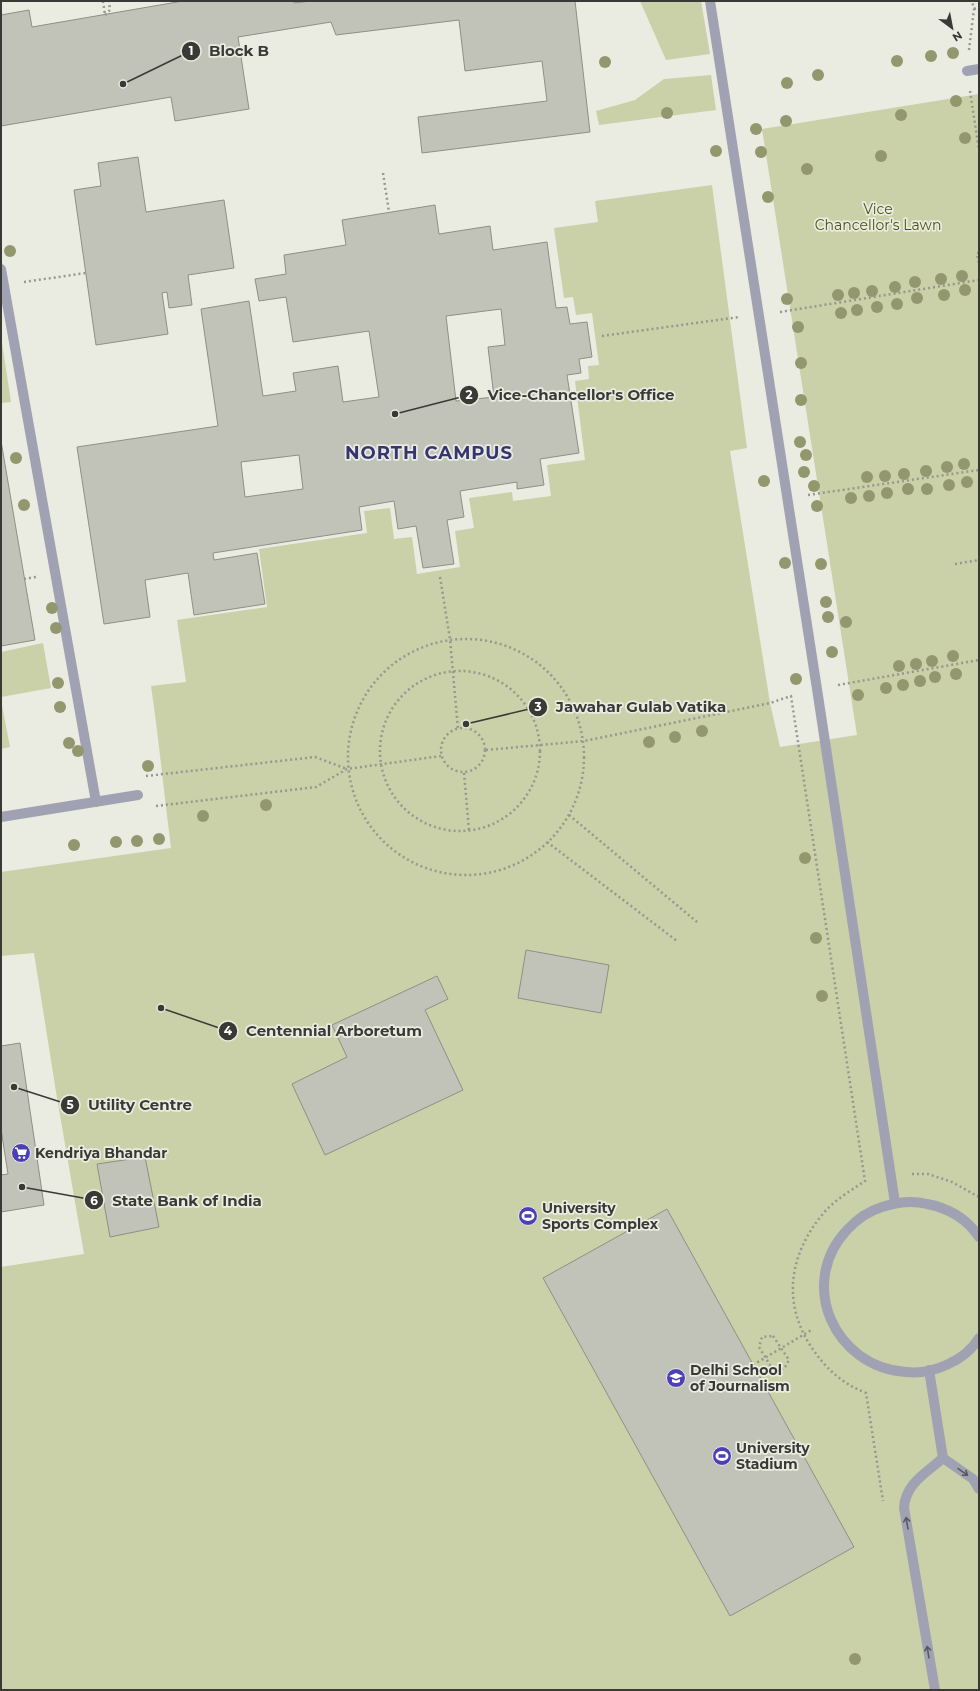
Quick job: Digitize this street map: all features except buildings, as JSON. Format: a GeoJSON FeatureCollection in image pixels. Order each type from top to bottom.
{"type":"FeatureCollection","features":[{"type":"Feature","properties":{"kind":"street"},"geometry":{"type":"LineString","coordinates":[[710,1],[788,498],[895,1203]]}},
{"type":"Feature","properties":{"kind":"street"},"geometry":{"type":"LineString","coordinates":[[967,71],[979,70]]}},
{"type":"Feature","properties":{"kind":"street"},"geometry":{"type":"LineString","coordinates":[[1,269],[96,802]]}},
{"type":"Feature","properties":{"kind":"street"},"geometry":{"type":"LineString","coordinates":[[1,817],[138,795]]}},
{"type":"Feature","properties":{"kind":"street"},"geometry":{"type":"LineString","coordinates":[[979,1237],[975,1231],[958,1216],[938,1206],[917,1201],[895,1203],[874,1210],[856,1221],[841,1237],[830,1255],[825,1276],[825,1298],[830,1319],[838,1334],[849,1348],[862,1359],[873,1364],[895,1372],[912,1373],[929,1370],[947,1364],[963,1354],[979,1338]]}},
{"type":"Feature","properties":{"kind":"street"},"geometry":{"type":"LineString","coordinates":[[929,1370],[943,1458],[973,1479],[979,1489]]}},
{"type":"Feature","properties":{"kind":"street"},"geometry":{"type":"LineString","coordinates":[[935,1690],[904,1508],[905,1498],[911,1485],[943,1458]]}},
{"type":"Feature","properties":{"kind":"path"},"geometry":{"type":"LineString","coordinates":[[103,1],[105,15],[110,10],[109,1]]}},
{"type":"Feature","properties":{"kind":"path"},"geometry":{"type":"LineString","coordinates":[[972,1],[974,9],[979,7]]}},
{"type":"Feature","properties":{"kind":"path"},"geometry":{"type":"LineString","coordinates":[[383,173],[389,212]]}},
{"type":"Feature","properties":{"kind":"path"},"geometry":{"type":"LineString","coordinates":[[979,253],[977,253],[979,264]]}},
{"type":"Feature","properties":{"kind":"path"},"geometry":{"type":"LineString","coordinates":[[4,285],[86,273]]}},
{"type":"Feature","properties":{"kind":"path"},"geometry":{"type":"LineString","coordinates":[[602,336],[759,316],[979,280]]}},
{"type":"Feature","properties":{"kind":"path"},"geometry":{"type":"LineString","coordinates":[[788,498],[979,470]]}},
{"type":"Feature","properties":{"kind":"path"},"geometry":{"type":"LineString","coordinates":[[955,564],[979,560]]}},
{"type":"Feature","properties":{"kind":"path"},"geometry":{"type":"LineString","coordinates":[[24,579],[38,576]]}},
{"type":"Feature","properties":{"kind":"path"},"geometry":{"type":"LineString","coordinates":[[440,577],[450,639],[458,728]]}},
{"type":"Feature","properties":{"kind":"path"},"geometry":{"type":"LineString","coordinates":[[450,639],[479,639],[516,650],[548,671],[570,700],[584,741],[582,782],[569,815],[552,839],[525,860],[512,866],[485,874],[450,875],[407,861],[380,839],[359,809],[346,769],[348,741],[359,707],[380,676],[404,656],[431,644],[450,639]]}},
{"type":"Feature","properties":{"kind":"path"},"geometry":{"type":"LineString","coordinates":[[832,686],[979,660]]}},
{"type":"Feature","properties":{"kind":"path"},"geometry":{"type":"LineString","coordinates":[[452,671],[479,673],[496,679],[511,689],[529,709],[536,726],[540,744],[540,761],[535,779],[522,802],[497,821],[485,827],[469,830],[449,830],[432,826],[408,813],[391,792],[383,776],[381,764],[380,749],[382,732],[388,715],[398,700],[411,688],[426,678],[452,671]]}},
{"type":"Feature","properties":{"kind":"path"},"geometry":{"type":"LineString","coordinates":[[486,750],[584,741],[770,703],[791,696],[865,1181],[844,1195],[823,1214],[808,1234],[798,1253],[793,1274],[793,1300],[796,1317],[804,1335],[821,1361],[834,1375],[851,1387],[866,1394],[883,1503]]}},
{"type":"Feature","properties":{"kind":"path"},"geometry":{"type":"LineString","coordinates":[[458,728],[467,728],[476,731],[482,738],[486,750],[485,756],[480,765],[473,770],[464,773],[455,771],[447,766],[441,756],[440,749],[443,740],[449,733],[458,728]]}},
{"type":"Feature","properties":{"kind":"path"},"geometry":{"type":"LineString","coordinates":[[346,769],[315,757],[156,774],[143,776],[138,795],[148,808],[316,787],[346,769],[441,756]]}},
{"type":"Feature","properties":{"kind":"path"},"geometry":{"type":"LineString","coordinates":[[464,773],[469,830]]}},
{"type":"Feature","properties":{"kind":"path"},"geometry":{"type":"LineString","coordinates":[[569,815],[697,922]]}},
{"type":"Feature","properties":{"kind":"path"},"geometry":{"type":"LineString","coordinates":[[547,842],[677,941]]}},
{"type":"Feature","properties":{"kind":"path"},"geometry":{"type":"LineString","coordinates":[[753,1365],[830,1319]]}},
{"type":"Feature","properties":{"kind":"path"},"geometry":{"type":"LineString","coordinates":[[773,1336],[789,1360],[784,1369],[773,1370],[766,1358],[759,1347],[762,1337],[773,1336]]}},
{"type":"Feature","properties":{"kind":"green space"},"geometry":{"type":"Polygon","coordinates":[[[640,1],[701,1],[710,54],[666,60],[640,1]]]}},
{"type":"Feature","properties":{"kind":"green space"},"geometry":{"type":"Polygon","coordinates":[[[711,75],[716,110],[599,125],[596,111],[635,100],[664,79],[711,75]]]}},
{"type":"Feature","properties":{"kind":"green space","name":"Vice Chancellor's Lawn"},"geometry":{"type":"Polygon","coordinates":[[[979,94],[979,1690],[1,1690],[1,1267],[84,1254],[34,953],[1,956],[1,872],[171,848],[151,686],[186,682],[177,620],[267,607],[259,549],[367,533],[364,511],[390,508],[394,539],[412,537],[417,574],[460,567],[455,531],[474,528],[469,498],[512,492],[513,501],[551,496],[547,465],[585,460],[575,381],[589,379],[588,366],[599,365],[592,313],[576,315],[573,297],[564,298],[554,228],[598,222],[595,201],[712,185],[747,448],[730,451],[770,703],[780,747],[857,735],[762,129],[979,94]]]}},
{"type":"Feature","properties":{"kind":"green space"},"geometry":{"type":"Polygon","coordinates":[[[1,336],[11,402],[1,403],[1,336]]]}},
{"type":"Feature","properties":{"kind":"green space"},"geometry":{"type":"Polygon","coordinates":[[[43,643],[51,688],[1,697],[1,652],[43,643]]]}},
{"type":"Feature","properties":{"kind":"green space"},"geometry":{"type":"Polygon","coordinates":[[[1,700],[10,747],[1,749],[1,700]]]}},
{"type":"Feature","properties":{"kind":"place","name":"Block B"},"geometry":{"type":"Point","coordinates":[123,84]}},
{"type":"Feature","properties":{"kind":"place","name":"Vice-Chancellor's Office"},"geometry":{"type":"Point","coordinates":[395,414]}},
{"type":"Feature","properties":{"kind":"place","name":"Jawahar Gulab Vatika"},"geometry":{"type":"Point","coordinates":[466,724]}},
{"type":"Feature","properties":{"kind":"place","name":"Centennial Arboretum"},"geometry":{"type":"Point","coordinates":[161,1008]}},
{"type":"Feature","properties":{"kind":"place","name":"Utility Centre"},"geometry":{"type":"Point","coordinates":[14,1087]}},
{"type":"Feature","properties":{"kind":"place","name":"Kendriya Bhandar"},"geometry":{"type":"Point","coordinates":[21,1153]}},
{"type":"Feature","properties":{"kind":"place","name":"State Bank of India"},"geometry":{"type":"Point","coordinates":[22,1187]}},
{"type":"Feature","properties":{"kind":"place","name":"University Sports Complex"},"geometry":{"type":"Point","coordinates":[528,1216]}},
{"type":"Feature","properties":{"kind":"place","name":"Delhi School of Journalism"},"geometry":{"type":"Point","coordinates":[676,1378]}},
{"type":"Feature","properties":{"kind":"place","name":"University Stadium"},"geometry":{"type":"Point","coordinates":[722,1456]}},
{"type":"Feature","properties":{"kind":"district","name":"NORTH CAMPUS"},"geometry":{"type":"Point","coordinates":[429,453]}}]}
